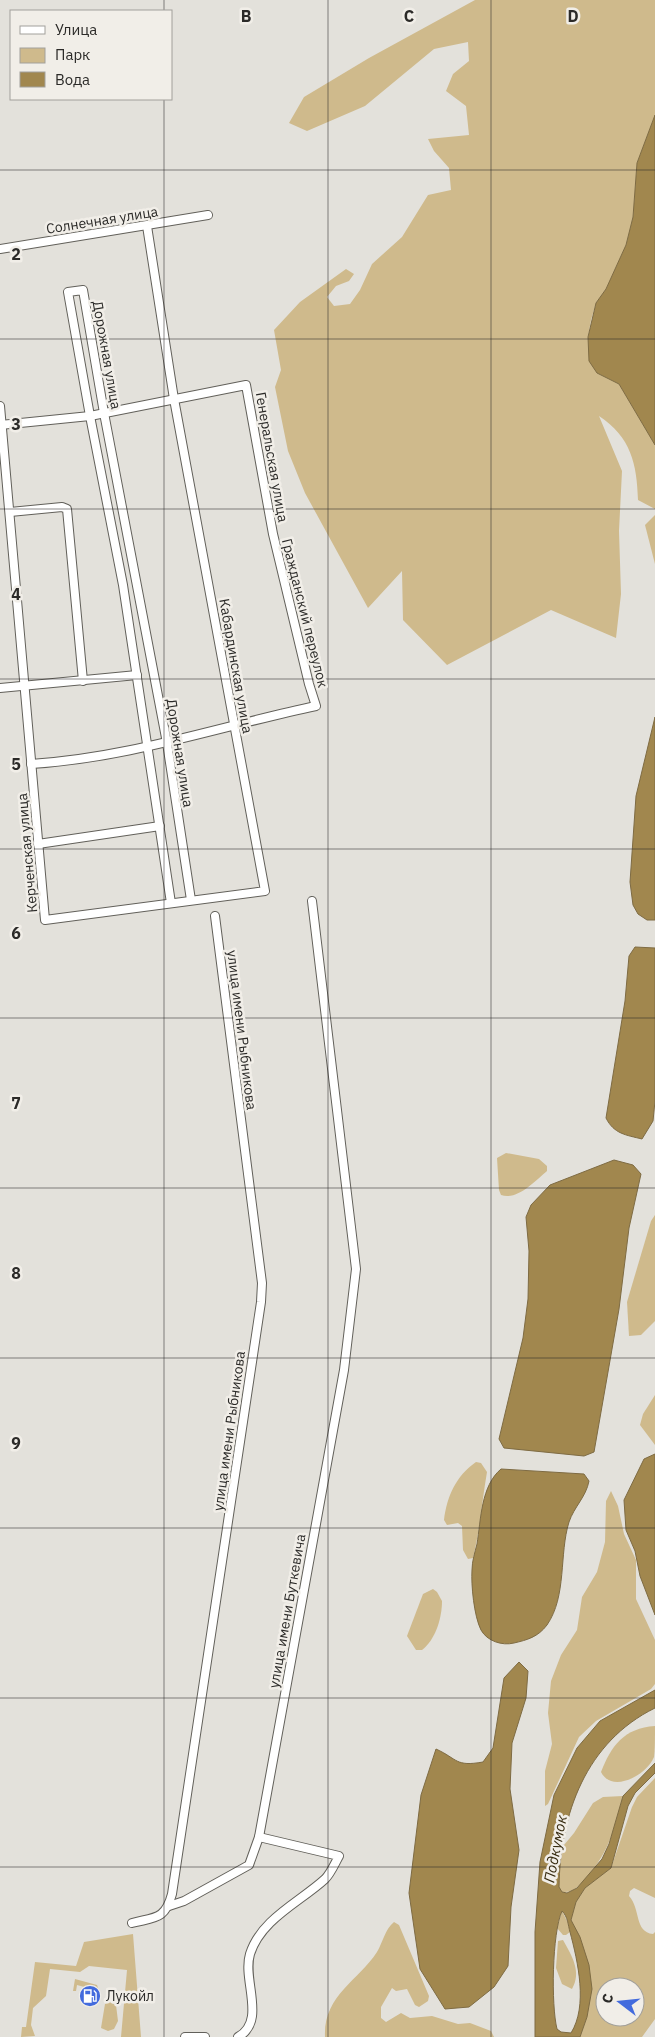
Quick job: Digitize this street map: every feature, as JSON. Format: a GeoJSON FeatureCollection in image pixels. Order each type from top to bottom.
{"type":"FeatureCollection","features":[{"type":"Feature","properties":{"kind":"street","name":"Солнечная улица"},"geometry":{"type":"LineString","coordinates":[[0,249],[208,216]]}},
{"type":"Feature","properties":{"kind":"street","name":"Кабардинская улица"},"geometry":{"type":"LineString","coordinates":[[45,920],[265,891],[174,399],[147,226]]}},
{"type":"Feature","properties":{"kind":"street","name":"Дорожная улица"},"geometry":{"type":"LineString","coordinates":[[171,903],[123,585],[68,292],[83,290],[104,413],[167,743],[191,900]]}},
{"type":"Feature","properties":{"kind":"street","name":"Генеральская улица"},"geometry":{"type":"LineString","coordinates":[[174,399],[246,385],[273,534]]}},
{"type":"Feature","properties":{"kind":"street"},"geometry":{"type":"LineString","coordinates":[[1,425],[90,416],[174,399]]}},
{"type":"Feature","properties":{"kind":"street","name":"Керченская улица"},"geometry":{"type":"LineString","coordinates":[[0,406],[45,920]]}},
{"type":"Feature","properties":{"kind":"street"},"geometry":{"type":"LineString","coordinates":[[10,512],[62,507],[67,509],[83,681]]}},
{"type":"Feature","properties":{"kind":"street","name":"Гражданский переулок"},"geometry":{"type":"LineString","coordinates":[[31,764],[69,762],[147,748],[316,706],[273,534]]}},
{"type":"Feature","properties":{"kind":"street"},"geometry":{"type":"LineString","coordinates":[[0,688],[137,675]]}},
{"type":"Feature","properties":{"kind":"street"},"geometry":{"type":"LineString","coordinates":[[38,844],[160,826]]}},
{"type":"Feature","properties":{"kind":"street","name":"улица имени Буткевича"},"geometry":{"type":"LineString","coordinates":[[169,1906],[184,1901],[249,1865],[259,1837],[344,1370],[356,1270],[312,901]]}},
{"type":"Feature","properties":{"kind":"street","name":"улица имени Рыбникова"},"geometry":{"type":"LineString","coordinates":[[169,1906],[190,1776],[262,1283],[215,916]]}},
{"type":"Feature","properties":{"kind":"street"},"geometry":{"type":"LineString","coordinates":[[238,2037],[243,2034],[253,2021],[248,1970],[250,1955],[256,1941],[268,1924],[327,1878],[339,1856],[259,1837]]}},
{"type":"Feature","properties":{"kind":"street"},"geometry":{"type":"LineString","coordinates":[[132,1923],[162,1916],[169,1906]]}},
{"type":"Feature","properties":{"kind":"street"},"geometry":{"type":"LineString","coordinates":[[185,2037],[205,2037]]}},
{"type":"Feature","properties":{"kind":"green space"},"geometry":{"type":"Polygon","coordinates":[[[475,0],[655,0],[655,115],[637,163],[633,217],[626,245],[606,289],[596,303],[588,337],[597,373],[619,384],[655,445],[655,509],[638,500],[634,463],[630,452],[618,433],[599,416],[622,471],[619,531],[621,594],[616,638],[551,610],[447,665],[403,620],[402,571],[368,608],[305,493],[288,451],[275,387],[281,370],[274,330],[300,302],[346,269],[354,274],[349,281],[336,286],[327,297],[334,306],[350,304],[360,290],[372,264],[402,237],[428,195],[451,190],[449,168],[434,151],[428,139],[469,135],[466,106],[446,91],[453,74],[469,61],[468,42],[434,49],[365,106],[307,131],[289,123],[304,97],[369,58],[475,0]]]}},
{"type":"Feature","properties":{"kind":"green space"},"geometry":{"type":"Polygon","coordinates":[[[655,515],[655,564],[645,525],[655,515]]]}},
{"type":"Feature","properties":{"kind":"green space"},"geometry":{"type":"Polygon","coordinates":[[[506,1153],[539,1159],[547,1166],[547,1171],[519,1193],[507,1196],[501,1195],[497,1158],[506,1153]]]}},
{"type":"Feature","properties":{"kind":"green space"},"geometry":{"type":"Polygon","coordinates":[[[655,1215],[655,1321],[641,1335],[629,1336],[627,1302],[651,1221],[655,1215]]]}},
{"type":"Feature","properties":{"kind":"green space"},"geometry":{"type":"Polygon","coordinates":[[[655,1395],[655,1445],[640,1425],[643,1414],[655,1395]]]}},
{"type":"Feature","properties":{"kind":"green space"},"geometry":{"type":"Polygon","coordinates":[[[476,1462],[481,1463],[487,1472],[473,1558],[468,1559],[463,1550],[462,1526],[458,1523],[447,1525],[444,1520],[447,1503],[454,1487],[463,1474],[476,1462]]]}},
{"type":"Feature","properties":{"kind":"green space"},"geometry":{"type":"Polygon","coordinates":[[[611,1491],[618,1506],[624,1534],[636,1560],[636,1599],[655,1640],[655,1684],[651,1689],[596,1721],[579,1737],[548,1804],[545,1806],[545,1771],[552,1744],[548,1713],[551,1681],[561,1655],[577,1630],[582,1597],[597,1572],[605,1542],[606,1501],[611,1491]]]}},
{"type":"Feature","properties":{"kind":"green space"},"geometry":{"type":"Polygon","coordinates":[[[433,1589],[442,1601],[441,1615],[431,1641],[422,1650],[416,1650],[407,1636],[423,1594],[433,1589]]]}},
{"type":"Feature","properties":{"kind":"green space"},"geometry":{"type":"Polygon","coordinates":[[[655,1726],[654,1757],[650,1764],[629,1780],[621,1782],[606,1778],[601,1772],[609,1754],[620,1740],[635,1730],[655,1726]]]}},
{"type":"Feature","properties":{"kind":"green space"},"geometry":{"type":"Polygon","coordinates":[[[655,1778],[655,1898],[634,1888],[630,1891],[629,1896],[633,1901],[640,1925],[647,1932],[653,1934],[655,1932],[655,2019],[642,2037],[580,2037],[587,2017],[571,1920],[576,1902],[585,1888],[611,1868],[637,1797],[655,1778]]]}},
{"type":"Feature","properties":{"kind":"green space"},"geometry":{"type":"Polygon","coordinates":[[[623,1796],[614,1829],[595,1867],[579,1886],[573,1890],[562,1892],[559,1887],[559,1870],[564,1845],[593,1803],[603,1797],[623,1796]]]}},
{"type":"Feature","properties":{"kind":"green space"},"geometry":{"type":"Polygon","coordinates":[[[562,1911],[569,1925],[570,1932],[566,1935],[563,1935],[557,1928],[562,1911]]]}},
{"type":"Feature","properties":{"kind":"green space"},"geometry":{"type":"Polygon","coordinates":[[[394,1922],[399,1925],[429,1996],[428,2001],[419,2007],[415,2005],[407,1989],[396,1991],[392,1988],[381,2007],[381,2018],[386,2022],[401,2013],[410,2018],[432,2016],[458,2024],[470,2023],[491,2031],[494,2037],[325,2037],[326,2023],[330,2010],[336,2000],[377,1952],[386,1932],[394,1922]]]}},
{"type":"Feature","properties":{"kind":"green space"},"geometry":{"type":"Polygon","coordinates":[[[133,1934],[141,2037],[121,2037],[127,1970],[89,1966],[80,1972],[50,1969],[46,1996],[33,2008],[31,2025],[35,2036],[21,2037],[22,2027],[26,2027],[35,1962],[76,1966],[84,1942],[133,1934]]]}},
{"type":"Feature","properties":{"kind":"green space"},"geometry":{"type":"Polygon","coordinates":[[[563,1940],[575,1964],[576,1976],[572,1989],[562,1984],[556,1968],[558,1941],[563,1940]]]}},
{"type":"Feature","properties":{"kind":"green space"},"geometry":{"type":"Polygon","coordinates":[[[75,1979],[97,1985],[99,1991],[77,1985],[76,1991],[73,1991],[75,1979]]]}},
{"type":"Feature","properties":{"kind":"green space"},"geometry":{"type":"Polygon","coordinates":[[[109,2002],[116,2005],[118,2021],[114,2029],[108,2031],[101,2028],[105,2004],[109,2002]]]}},
{"type":"Feature","properties":{"kind":"water"},"geometry":{"type":"Polygon","coordinates":[[[655,115],[655,445],[619,384],[597,373],[589,361],[588,337],[596,303],[606,289],[626,245],[633,217],[637,163],[655,115]]]}},
{"type":"Feature","properties":{"kind":"water"},"geometry":{"type":"Polygon","coordinates":[[[655,717],[655,920],[647,920],[638,914],[633,905],[630,882],[636,796],[655,717]]]}},
{"type":"Feature","properties":{"kind":"water"},"geometry":{"type":"Polygon","coordinates":[[[635,947],[655,948],[655,1101],[653,1121],[642,1139],[617,1131],[606,1118],[625,1001],[629,956],[635,947]]]}},
{"type":"Feature","properties":{"kind":"water"},"geometry":{"type":"Polygon","coordinates":[[[614,1160],[633,1165],[641,1174],[629,1228],[619,1309],[594,1452],[584,1456],[504,1448],[499,1439],[523,1338],[528,1299],[529,1251],[526,1217],[531,1205],[550,1185],[614,1160]]]}},
{"type":"Feature","properties":{"kind":"water"},"geometry":{"type":"Polygon","coordinates":[[[655,1454],[655,1615],[640,1576],[635,1551],[626,1530],[624,1500],[644,1459],[655,1454]]]}},
{"type":"Feature","properties":{"kind":"water"},"geometry":{"type":"Polygon","coordinates":[[[501,1469],[584,1474],[589,1481],[569,1522],[560,1588],[553,1614],[544,1629],[536,1635],[523,1641],[509,1644],[491,1640],[481,1630],[475,1609],[472,1584],[472,1563],[483,1504],[489,1484],[501,1469]]]}},
{"type":"Feature","properties":{"kind":"water"},"geometry":{"type":"Polygon","coordinates":[[[519,1662],[528,1671],[526,1698],[512,1743],[510,1789],[519,1850],[511,1907],[508,1966],[494,1987],[469,2007],[445,2009],[420,1969],[409,1893],[421,1795],[436,1749],[462,1763],[483,1762],[493,1748],[504,1678],[519,1662]]]}},
{"type":"Feature","properties":{"kind":"water","name":"Подкумок"},"geometry":{"type":"Polygon","coordinates":[[[655,1690],[655,1708],[631,1722],[611,1740],[595,1760],[582,1783],[572,1807],[565,1833],[559,1887],[562,1892],[567,1893],[577,1888],[602,1859],[609,1844],[623,1796],[655,1763],[655,1773],[635,1793],[628,1806],[611,1868],[585,1888],[576,1902],[571,1920],[580,1937],[589,1965],[592,1989],[587,2017],[580,2037],[535,2037],[535,1932],[540,1862],[554,1795],[577,1748],[600,1721],[655,1690]],[[562,1911],[559,1921],[554,1952],[554,2004],[557,2029],[561,2032],[571,2033],[579,2010],[580,1984],[573,1944],[562,1911]]]}},
{"type":"Feature","properties":{"kind":"place","name":"Лукойл"},"geometry":{"type":"Point","coordinates":[90,1996]}}]}
